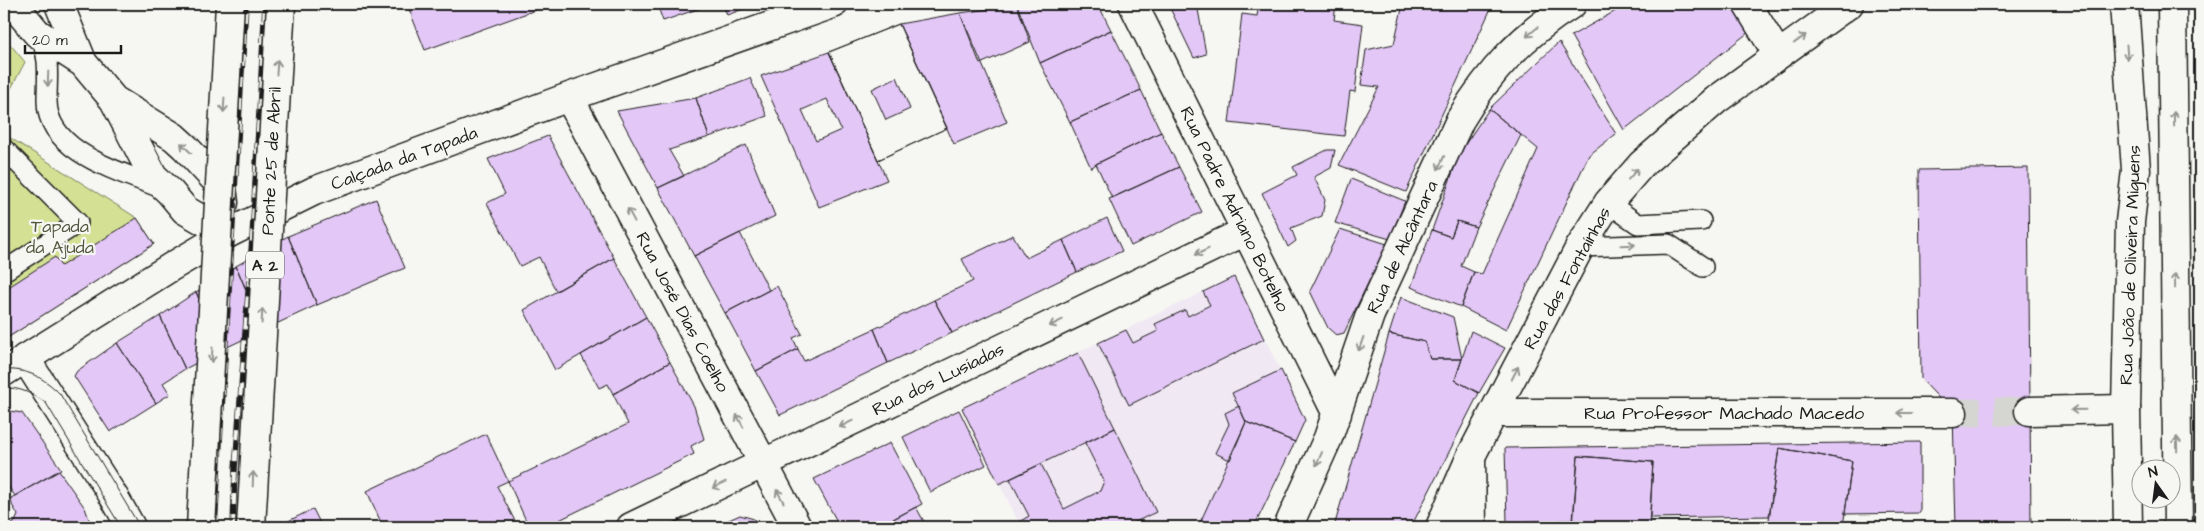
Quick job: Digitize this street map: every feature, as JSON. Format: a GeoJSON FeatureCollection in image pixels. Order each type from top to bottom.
{"type":"FeatureCollection","features":[{"type":"Feature","properties":{"kind":"main road"},"geometry":{"type":"LineString","coordinates":[[13,4],[37,33],[83,62]]}},
{"type":"Feature","properties":{"kind":"main road"},"geometry":{"type":"LineString","coordinates":[[59,4],[83,62],[114,100],[153,176],[185,210],[228,234]]}},
{"type":"Feature","properties":{"kind":"main road"},"geometry":{"type":"LineString","coordinates":[[201,527],[230,4]]}},
{"type":"Feature","properties":{"kind":"main road","name":"Ponte 25 de Abril"},"geometry":{"type":"LineString","coordinates":[[251,527],[281,4]]}},
{"type":"Feature","properties":{"kind":"main road","name":"Calçada da Tapada"},"geometry":{"type":"LineString","coordinates":[[14,365],[171,267],[228,234],[314,191],[569,97],[833,4]]}},
{"type":"Feature","properties":{"kind":"main road","name":"Rua Padre Adriano Botelho"},"geometry":{"type":"LineString","coordinates":[[1133,4],[1336,414]]}},
{"type":"Feature","properties":{"kind":"main road","name":"Rua de Alcântara"},"geometry":{"type":"LineString","coordinates":[[1288,527],[1328,438],[1370,315],[1460,120],[1476,93],[1495,68],[1526,37],[1547,20],[1572,4]]}},
{"type":"Feature","properties":{"kind":"main road"},"geometry":{"type":"LineString","coordinates":[[1747,4],[1778,55]]}},
{"type":"Feature","properties":{"kind":"main road","name":"Rua das Fontaínhas"},"geometry":{"type":"LineString","coordinates":[[1440,527],[1471,456],[1580,247],[1608,203],[1642,164],[1716,100],[1850,4]]}},
{"type":"Feature","properties":{"kind":"main road","name":"Rua João de Oliveira Miguens"},"geometry":{"type":"LineString","coordinates":[[2124,4],[2136,170],[2130,222],[2126,409],[2128,527]]}},
{"type":"Feature","properties":{"kind":"main road"},"geometry":{"type":"LineString","coordinates":[[2172,4],[2178,527]]}},
{"type":"Feature","properties":{"kind":"main road","name":"Rua José Dias Coelho"},"geometry":{"type":"LineString","coordinates":[[569,97],[797,527]]}},
{"type":"Feature","properties":{"kind":"main road"},"geometry":{"type":"LineString","coordinates":[[114,100],[174,137],[222,186],[228,234]]}},
{"type":"Feature","properties":{"kind":"main road","name":"Rua dos Lusíadas"},"geometry":{"type":"LineString","coordinates":[[631,527],[1246,231]]}},
{"type":"Feature","properties":{"kind":"main road"},"geometry":{"type":"LineString","coordinates":[[14,365],[114,497],[131,527]]}},
{"type":"Feature","properties":{"kind":"main road"},"geometry":{"type":"LineString","coordinates":[[2029,411],[2126,409]]}},
{"type":"Feature","properties":{"kind":"main road","name":"Rua Professor Machado Macedo"},"geometry":{"type":"LineString","coordinates":[[1494,413],[1953,413]]}},
{"type":"Feature","properties":{"kind":"main road"},"geometry":{"type":"LineString","coordinates":[[1471,456],[1472,527]]}},
{"type":"Feature","properties":{"kind":"lane"},"geometry":{"type":"LineString","coordinates":[[37,33],[46,50],[48,60],[47,103],[49,116],[66,144],[98,162],[170,192]]}},
{"type":"Feature","properties":{"kind":"lane"},"geometry":{"type":"LineString","coordinates":[[4,149],[78,223],[4,271]]}},
{"type":"Feature","properties":{"kind":"lane"},"geometry":{"type":"LineString","coordinates":[[1608,203],[1638,224],[1701,221]]}},
{"type":"Feature","properties":{"kind":"lane"},"geometry":{"type":"LineString","coordinates":[[1580,247],[1668,244],[1702,267]]}},
{"type":"Feature","properties":{"kind":"shaded area"},"geometry":{"type":"Polygon","coordinates":[[[1234,277],[1305,420],[1254,527],[1021,527],[962,408],[1234,277]]]}},
{"type":"Feature","properties":{"kind":"green space"},"geometry":{"type":"Polygon","coordinates":[[[4,37],[25,62],[4,102],[4,37]]]}},
{"type":"Feature","properties":{"kind":"green space","name":"Tapada da Ajuda"},"geometry":{"type":"Polygon","coordinates":[[[4,134],[137,218],[154,244],[4,340],[4,134]]]}},
{"type":"Feature","properties":{"kind":"building"},"geometry":{"type":"Polygon","coordinates":[[[407,4],[552,4],[425,50],[407,4]]]}},
{"type":"Feature","properties":{"kind":"building"},"geometry":{"type":"Polygon","coordinates":[[[657,4],[712,4],[663,21],[657,4]]]}},
{"type":"Feature","properties":{"kind":"building"},"geometry":{"type":"Polygon","coordinates":[[[723,4],[757,4],[727,15],[723,4]]]}},
{"type":"Feature","properties":{"kind":"building"},"geometry":{"type":"Polygon","coordinates":[[[1098,4],[1111,30],[1040,63],[1017,5],[1098,4]]]}},
{"type":"Feature","properties":{"kind":"building"},"geometry":{"type":"Polygon","coordinates":[[[1168,4],[1197,4],[1206,54],[1194,58],[1168,4]]]}},
{"type":"Feature","properties":{"kind":"building"},"geometry":{"type":"Polygon","coordinates":[[[1259,4],[1336,4],[1334,20],[1363,24],[1355,92],[1350,91],[1344,136],[1229,123],[1242,14],[1257,16],[1259,4]]]}},
{"type":"Feature","properties":{"kind":"building"},"geometry":{"type":"Polygon","coordinates":[[[1403,4],[1493,4],[1406,192],[1339,165],[1379,87],[1361,85],[1366,50],[1394,44],[1403,4]]]}},
{"type":"Feature","properties":{"kind":"building"},"geometry":{"type":"Polygon","coordinates":[[[1628,4],[1733,4],[1749,32],[1624,130],[1571,36],[1628,4]]]}},
{"type":"Feature","properties":{"kind":"building"},"geometry":{"type":"Polygon","coordinates":[[[1017,5],[1030,42],[980,64],[960,13],[1017,5]]]}},
{"type":"Feature","properties":{"kind":"building"},"geometry":{"type":"Polygon","coordinates":[[[960,13],[1007,122],[954,144],[899,24],[960,13]]]}},
{"type":"Feature","properties":{"kind":"building"},"geometry":{"type":"Polygon","coordinates":[[[899,24],[947,128],[878,160],[829,52],[899,24]],[[897,77],[872,89],[886,120],[910,109],[897,77]]]}},
{"type":"Feature","properties":{"kind":"building"},"geometry":{"type":"Polygon","coordinates":[[[899,24],[947,128],[878,160],[829,52],[899,24]]]}},
{"type":"Feature","properties":{"kind":"building"},"geometry":{"type":"Polygon","coordinates":[[[1111,30],[1141,90],[1070,122],[1040,63],[1111,30]]]}},
{"type":"Feature","properties":{"kind":"building"},"geometry":{"type":"Polygon","coordinates":[[[1559,42],[1616,134],[1589,155],[1506,330],[1461,307],[1474,272],[1482,274],[1538,149],[1489,109],[1559,42]]]}},
{"type":"Feature","properties":{"kind":"building"},"geometry":{"type":"Polygon","coordinates":[[[829,52],[887,180],[819,207],[761,76],[829,52]],[[827,99],[802,110],[816,141],[841,130],[827,99]]]}},
{"type":"Feature","properties":{"kind":"building"},"geometry":{"type":"Polygon","coordinates":[[[750,78],[767,116],[709,137],[696,98],[750,78]]]}},
{"type":"Feature","properties":{"kind":"building"},"geometry":{"type":"Polygon","coordinates":[[[1141,90],[1161,132],[1091,168],[1070,122],[1141,90]]]}},
{"type":"Feature","properties":{"kind":"building"},"geometry":{"type":"Polygon","coordinates":[[[696,98],[709,137],[669,150],[684,176],[658,188],[617,111],[696,98]]]}},
{"type":"Feature","properties":{"kind":"building"},"geometry":{"type":"Polygon","coordinates":[[[1489,109],[1521,135],[1476,227],[1457,221],[1451,237],[1432,230],[1460,152],[1489,109]]]}},
{"type":"Feature","properties":{"kind":"building"},"geometry":{"type":"Polygon","coordinates":[[[1161,132],[1179,167],[1112,198],[1096,164],[1161,132]]]}},
{"type":"Feature","properties":{"kind":"building"},"geometry":{"type":"Polygon","coordinates":[[[548,136],[614,258],[556,291],[539,257],[520,266],[487,203],[505,194],[488,159],[548,136]]]}},
{"type":"Feature","properties":{"kind":"building"},"geometry":{"type":"Polygon","coordinates":[[[746,145],[775,216],[694,256],[658,188],[746,145]]]}},
{"type":"Feature","properties":{"kind":"building"},"geometry":{"type":"Polygon","coordinates":[[[1327,150],[1335,150],[1331,168],[1314,177],[1325,200],[1322,216],[1291,228],[1296,241],[1288,247],[1262,193],[1297,175],[1293,167],[1327,150]]]}},
{"type":"Feature","properties":{"kind":"building"},"geometry":{"type":"Polygon","coordinates":[[[1179,167],[1202,212],[1131,246],[1109,199],[1179,167]]]}},
{"type":"Feature","properties":{"kind":"building"},"geometry":{"type":"Polygon","coordinates":[[[2028,168],[2031,527],[1956,527],[1953,413],[1921,379],[1919,170],[2028,168]]]}},
{"type":"Feature","properties":{"kind":"building"},"geometry":{"type":"Polygon","coordinates":[[[1351,179],[1405,201],[1390,239],[1335,223],[1351,179]]]}},
{"type":"Feature","properties":{"kind":"building"},"geometry":{"type":"Polygon","coordinates":[[[376,199],[405,268],[317,305],[288,236],[376,199]]]}},
{"type":"Feature","properties":{"kind":"building"},"geometry":{"type":"Polygon","coordinates":[[[137,218],[154,244],[4,340],[4,290],[55,257],[61,266],[137,218]]]}},
{"type":"Feature","properties":{"kind":"building"},"geometry":{"type":"Polygon","coordinates":[[[1107,218],[1122,251],[1077,272],[1063,240],[1107,218]]]}},
{"type":"Feature","properties":{"kind":"building"},"geometry":{"type":"Polygon","coordinates":[[[1457,221],[1476,227],[1461,266],[1474,272],[1461,307],[1411,287],[1432,230],[1451,237],[1457,221]]]}},
{"type":"Feature","properties":{"kind":"building"},"geometry":{"type":"Polygon","coordinates":[[[1340,229],[1387,244],[1344,333],[1336,335],[1328,328],[1310,291],[1340,229]]]}},
{"type":"Feature","properties":{"kind":"building"},"geometry":{"type":"Polygon","coordinates":[[[740,233],[769,290],[725,313],[694,256],[740,233]]]}},
{"type":"Feature","properties":{"kind":"building"},"geometry":{"type":"Polygon","coordinates":[[[1013,235],[1026,258],[1063,240],[1077,272],[952,333],[934,300],[973,281],[962,259],[1013,235]]]}},
{"type":"Feature","properties":{"kind":"building"},"geometry":{"type":"Polygon","coordinates":[[[288,236],[317,305],[263,330],[236,266],[288,236]]]}},
{"type":"Feature","properties":{"kind":"building"},"geometry":{"type":"Polygon","coordinates":[[[614,258],[646,317],[555,370],[524,310],[614,258]]]}},
{"type":"Feature","properties":{"kind":"building"},"geometry":{"type":"Polygon","coordinates":[[[236,266],[263,330],[221,350],[196,292],[236,266]]]}},
{"type":"Feature","properties":{"kind":"building"},"geometry":{"type":"Polygon","coordinates":[[[1234,277],[1264,339],[1129,405],[1098,343],[1126,330],[1133,343],[1158,331],[1155,324],[1185,310],[1188,316],[1210,305],[1203,292],[1234,277]]]}},
{"type":"Feature","properties":{"kind":"building"},"geometry":{"type":"Polygon","coordinates":[[[777,286],[802,334],[793,338],[798,349],[756,371],[725,313],[777,286]]]}},
{"type":"Feature","properties":{"kind":"building"},"geometry":{"type":"Polygon","coordinates":[[[196,292],[221,350],[185,369],[160,316],[196,292]]]}},
{"type":"Feature","properties":{"kind":"building"},"geometry":{"type":"Polygon","coordinates":[[[1401,297],[1453,317],[1462,359],[1430,359],[1425,342],[1389,334],[1401,297]]]}},
{"type":"Feature","properties":{"kind":"building"},"geometry":{"type":"Polygon","coordinates":[[[934,300],[952,333],[888,363],[874,329],[934,300]]]}},
{"type":"Feature","properties":{"kind":"building"},"geometry":{"type":"Polygon","coordinates":[[[160,316],[185,369],[163,383],[170,394],[156,403],[117,343],[160,316]]]}},
{"type":"Feature","properties":{"kind":"building"},"geometry":{"type":"Polygon","coordinates":[[[646,317],[670,362],[613,394],[608,384],[599,388],[581,355],[646,317]]]}},
{"type":"Feature","properties":{"kind":"building"},"geometry":{"type":"Polygon","coordinates":[[[874,329],[888,363],[780,415],[756,371],[798,349],[804,361],[874,329]]]}},
{"type":"Feature","properties":{"kind":"building"},"geometry":{"type":"Polygon","coordinates":[[[1471,331],[1505,348],[1479,393],[1455,380],[1471,331]]]}},
{"type":"Feature","properties":{"kind":"building"},"geometry":{"type":"Polygon","coordinates":[[[1389,334],[1425,342],[1430,359],[1462,359],[1455,380],[1479,393],[1411,527],[1334,527],[1389,334]]]}},
{"type":"Feature","properties":{"kind":"building"},"geometry":{"type":"Polygon","coordinates":[[[117,343],[156,403],[110,432],[74,376],[77,371],[117,343]]]}},
{"type":"Feature","properties":{"kind":"building"},"geometry":{"type":"Polygon","coordinates":[[[1078,353],[1115,428],[999,484],[962,408],[1078,353]]]}},
{"type":"Feature","properties":{"kind":"building"},"geometry":{"type":"Polygon","coordinates":[[[670,362],[694,406],[704,439],[691,446],[694,454],[545,527],[529,527],[508,481],[628,424],[613,394],[670,362]]]}},
{"type":"Feature","properties":{"kind":"building"},"geometry":{"type":"Polygon","coordinates":[[[1281,370],[1305,420],[1295,442],[1246,422],[1232,393],[1281,370]]]}},
{"type":"Feature","properties":{"kind":"building"},"geometry":{"type":"Polygon","coordinates":[[[1239,406],[1246,422],[1230,460],[1215,453],[1229,424],[1225,413],[1239,406]]]}},
{"type":"Feature","properties":{"kind":"building"},"geometry":{"type":"Polygon","coordinates":[[[4,410],[22,413],[61,469],[15,496],[4,480],[4,410]]]}},
{"type":"Feature","properties":{"kind":"building"},"geometry":{"type":"Polygon","coordinates":[[[959,410],[986,465],[930,492],[903,437],[959,410]]]}},
{"type":"Feature","properties":{"kind":"building"},"geometry":{"type":"Polygon","coordinates":[[[1246,422],[1295,442],[1254,527],[1198,527],[1246,422]]]}},
{"type":"Feature","properties":{"kind":"building"},"geometry":{"type":"Polygon","coordinates":[[[1115,428],[1156,512],[1125,527],[1021,527],[1019,522],[1029,516],[1010,479],[1041,464],[1064,509],[1100,491],[1104,481],[1085,443],[1115,428]]]}},
{"type":"Feature","properties":{"kind":"building"},"geometry":{"type":"Polygon","coordinates":[[[486,434],[508,481],[497,486],[518,527],[383,527],[367,491],[486,434]]]}},
{"type":"Feature","properties":{"kind":"building"},"geometry":{"type":"Polygon","coordinates":[[[1920,442],[1920,513],[1845,514],[1852,461],[1779,448],[1769,516],[1650,518],[1653,462],[1578,456],[1573,520],[1507,522],[1505,448],[1920,442]]]}},
{"type":"Feature","properties":{"kind":"building"},"geometry":{"type":"Polygon","coordinates":[[[890,443],[922,504],[878,527],[840,527],[814,479],[890,443]]]}},
{"type":"Feature","properties":{"kind":"building"},"geometry":{"type":"Polygon","coordinates":[[[1779,448],[1852,461],[1843,527],[1768,527],[1779,448]]]}},
{"type":"Feature","properties":{"kind":"building"},"geometry":{"type":"Polygon","coordinates":[[[1578,456],[1653,462],[1649,527],[1573,527],[1578,456]]]}},
{"type":"Feature","properties":{"kind":"building"},"geometry":{"type":"Polygon","coordinates":[[[59,471],[85,508],[90,527],[6,527],[15,522],[18,515],[12,505],[11,498],[59,471]]]}},
{"type":"Feature","properties":{"kind":"building"},"geometry":{"type":"Polygon","coordinates":[[[916,507],[927,527],[878,527],[916,507]]]}},
{"type":"Feature","properties":{"kind":"building"},"geometry":{"type":"Polygon","coordinates":[[[313,509],[322,527],[276,527],[313,509]]]}},
{"type":"Feature","properties":{"kind":"building"},"geometry":{"type":"Polygon","coordinates":[[[740,515],[754,519],[758,527],[713,527],[740,515]]]}},
{"type":"Feature","properties":{"kind":"tunnel"},"geometry":{"type":"LineString","coordinates":[[1953,413],[2029,411]]}},
{"type":"Feature","properties":{"kind":"tram line"},"geometry":{"type":"LineString","coordinates":[[4,370],[27,372],[35,375],[60,394],[140,527]]}},
{"type":"Feature","properties":{"kind":"tram line"},"geometry":{"type":"LineString","coordinates":[[4,388],[26,392],[46,403],[121,527]]}},
{"type":"Feature","properties":{"kind":"railway"},"geometry":{"type":"LineString","coordinates":[[215,527],[246,4]]}},
{"type":"Feature","properties":{"kind":"railway"},"geometry":{"type":"LineString","coordinates":[[233,527],[235,469],[252,238],[265,4]]}}]}
